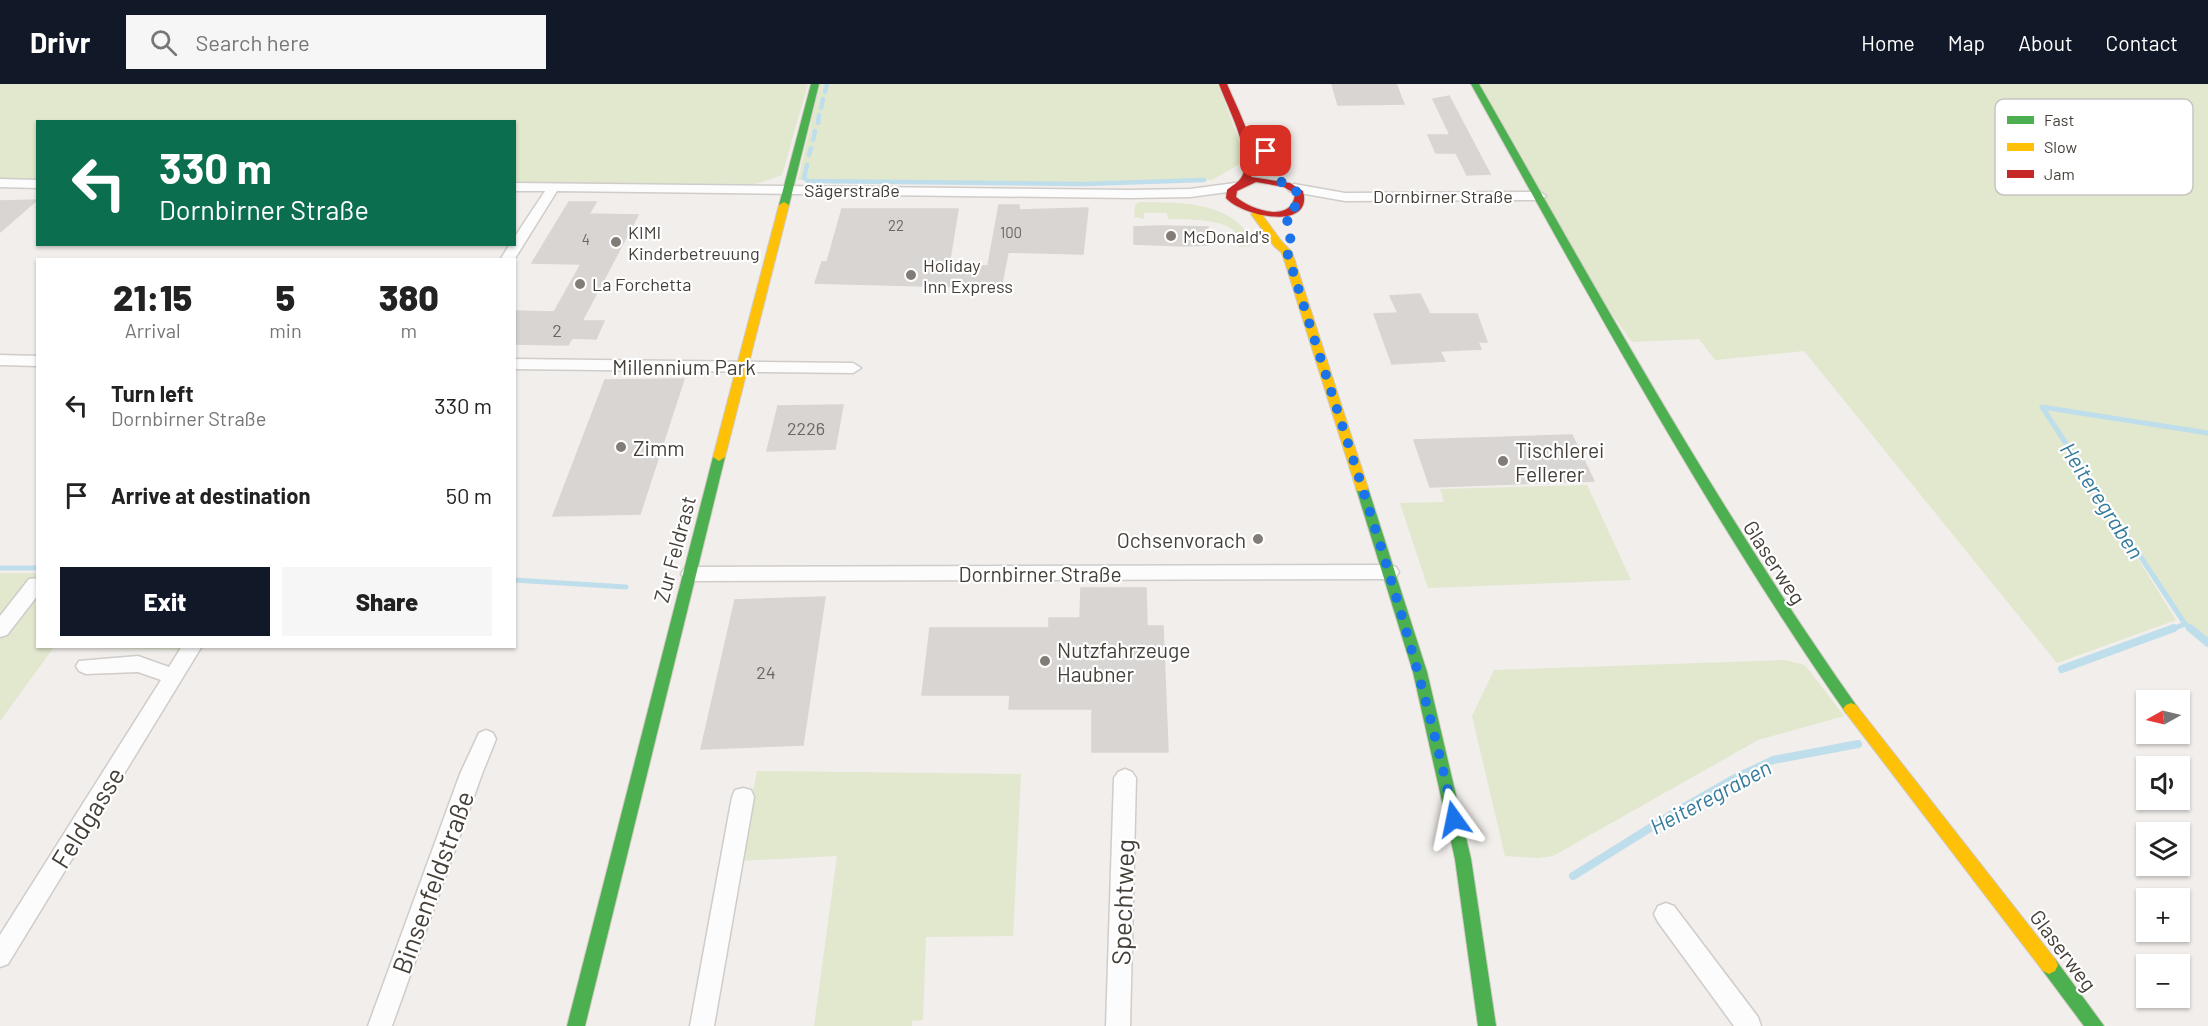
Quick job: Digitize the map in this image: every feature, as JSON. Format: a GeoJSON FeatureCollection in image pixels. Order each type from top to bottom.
{"type":"FeatureCollection","features":[{"type":"Feature","properties":{"kind":"street","name":"Zur Feldrast"},"geometry":{"type":"LineString","coordinates":[[576,1026],[815,84]]}},
{"type":"Feature","properties":{"kind":"street"},"geometry":{"type":"LineString","coordinates":[[1223,84],[1250,154],[1251,166],[1240,184],[1231,193],[1234,203],[1256,214],[1270,232],[1277,246],[1287,252],[1420,672],[1456,826],[1487,1026]]}},
{"type":"Feature","properties":{"kind":"street","name":"Glaserweg"},"geometry":{"type":"LineString","coordinates":[[1475,84],[1676,437],[1763,582],[1809,652],[1880,748],[1959,846],[2095,1026]]}},
{"type":"Feature","properties":{"kind":"street"},"geometry":{"type":"LineString","coordinates":[[1271,166],[1277,180]]}},
{"type":"Feature","properties":{"kind":"street","name":"Dornbirner Straße"},"geometry":{"type":"LineString","coordinates":[[1240,184],[1255,179],[1277,180],[1294,188],[1345,197],[1540,196]]}},
{"type":"Feature","properties":{"kind":"street"},"geometry":{"type":"LineString","coordinates":[[0,183],[36,184]]}},
{"type":"Feature","properties":{"kind":"street","name":"Sägerstraße"},"geometry":{"type":"LineString","coordinates":[[516,187],[1190,193],[1240,184]]}},
{"type":"Feature","properties":{"kind":"street"},"geometry":{"type":"LineString","coordinates":[[516,246],[553,188]]}},
{"type":"Feature","properties":{"kind":"street"},"geometry":{"type":"LineString","coordinates":[[1287,252],[1292,245],[1289,231],[1293,208],[1299,196],[1294,188]]}},
{"type":"Feature","properties":{"kind":"street","name":"Sägerstraße"},"geometry":{"type":"LineString","coordinates":[[1190,193],[1234,203]]}},
{"type":"Feature","properties":{"kind":"street","name":"Dornbirner Straße"},"geometry":{"type":"LineString","coordinates":[[1256,214],[1279,214],[1293,208],[1345,197]]}},
{"type":"Feature","properties":{"kind":"street"},"geometry":{"type":"LineString","coordinates":[[0,360],[36,360]]}},
{"type":"Feature","properties":{"kind":"street","name":"Millennium Park"},"geometry":{"type":"LineString","coordinates":[[516,364],[853,368]]}},
{"type":"Feature","properties":{"kind":"street","name":"Dornbirner Straße"},"geometry":{"type":"LineString","coordinates":[[690,574],[1390,572]]}},
{"type":"Feature","properties":{"kind":"street"},"geometry":{"type":"LineString","coordinates":[[0,630],[36,584]]}},
{"type":"Feature","properties":{"kind":"street","name":"Feldgasse"},"geometry":{"type":"LineString","coordinates":[[0,956],[192,648]]}},
{"type":"Feature","properties":{"kind":"street"},"geometry":{"type":"LineString","coordinates":[[86,666],[138,664],[175,677]]}},
{"type":"Feature","properties":{"kind":"street","name":"Binsenfeldstraße"},"geometry":{"type":"LineString","coordinates":[[380,1026],[471,774],[486,739]]}},
{"type":"Feature","properties":{"kind":"street","name":"Spechtweg"},"geometry":{"type":"LineString","coordinates":[[1118,1026],[1125,778]]}},
{"type":"Feature","properties":{"kind":"street"},"geometry":{"type":"LineString","coordinates":[[702,1026],[743,797]]}},
{"type":"Feature","properties":{"kind":"street"},"geometry":{"type":"LineString","coordinates":[[1666,914],[1749,1026]]}},
{"type":"Feature","properties":{"kind":"green space"},"geometry":{"type":"Polygon","coordinates":[[[0,84],[808,84],[782,175],[756,184],[516,183],[516,120],[36,120],[36,182],[0,182],[0,84]]]}},
{"type":"Feature","properties":{"kind":"green space"},"geometry":{"type":"Polygon","coordinates":[[[820,84],[1218,84],[1245,157],[1240,164],[1212,180],[1177,182],[1023,183],[798,180],[820,84]]]}},
{"type":"Feature","properties":{"kind":"green space"},"geometry":{"type":"Polygon","coordinates":[[[1479,84],[2208,84],[2208,643],[2185,624],[2066,443],[2176,620],[2057,663],[1804,351],[1715,360],[1699,339],[1632,342],[1590,283],[1479,84]]]}},
{"type":"Feature","properties":{"kind":"green space"},"geometry":{"type":"Polygon","coordinates":[[[1139,202],[1188,204],[1219,211],[1244,229],[1254,243],[1250,246],[1239,247],[1234,231],[1219,223],[1168,219],[1167,213],[1144,213],[1144,219],[1134,217],[1135,205],[1139,202]]]}},
{"type":"Feature","properties":{"kind":"green space"},"geometry":{"type":"Polygon","coordinates":[[[1587,485],[1631,580],[1428,588],[1400,503],[1444,502],[1440,489],[1587,485]]]}},
{"type":"Feature","properties":{"kind":"green space"},"geometry":{"type":"Polygon","coordinates":[[[0,573],[36,573],[36,648],[53,648],[0,721],[0,573]]]}},
{"type":"Feature","properties":{"kind":"green space"},"geometry":{"type":"Polygon","coordinates":[[[97,648],[184,648],[183,650],[97,648]]]}},
{"type":"Feature","properties":{"kind":"green space"},"geometry":{"type":"Polygon","coordinates":[[[1785,660],[1805,665],[1844,716],[1758,740],[1553,856],[1538,858],[1505,856],[1472,716],[1494,670],[1785,660]]]}},
{"type":"Feature","properties":{"kind":"green space"},"geometry":{"type":"Polygon","coordinates":[[[757,771],[1021,774],[1013,936],[926,937],[923,1020],[912,1021],[912,1026],[814,1026],[837,856],[739,861],[757,771]]]}},
{"type":"Feature","properties":{"kind":"building"},"geometry":{"type":"Polygon","coordinates":[[[1332,84],[1396,84],[1404,104],[1338,105],[1332,84]]]}},
{"type":"Feature","properties":{"kind":"building"},"geometry":{"type":"Polygon","coordinates":[[[1449,96],[1490,174],[1467,175],[1456,153],[1436,153],[1428,135],[1450,135],[1433,99],[1449,96]]]}},
{"type":"Feature","properties":{"kind":"building"},"geometry":{"type":"Polygon","coordinates":[[[36,200],[0,232],[0,201],[36,200]]]}},
{"type":"Feature","properties":{"kind":"building"},"geometry":{"type":"Polygon","coordinates":[[[569,202],[596,202],[589,214],[638,215],[582,321],[604,321],[596,339],[572,338],[568,345],[516,344],[516,311],[554,312],[581,264],[532,263],[569,202]]]}},
{"type":"Feature","properties":{"kind":"building"},"geometry":{"type":"Polygon","coordinates":[[[999,205],[1019,205],[1019,210],[1088,208],[1083,254],[1008,252],[1001,288],[815,283],[822,262],[827,262],[842,209],[958,209],[949,265],[988,266],[999,205]]]}},
{"type":"Feature","properties":{"kind":"building","name":"McDonald's"},"geometry":{"type":"Polygon","coordinates":[[[1134,227],[1208,227],[1209,245],[1134,244],[1134,227]]]}},
{"type":"Feature","properties":{"kind":"building"},"geometry":{"type":"Polygon","coordinates":[[[1420,294],[1430,314],[1477,314],[1487,342],[1478,342],[1481,349],[1440,351],[1445,361],[1392,364],[1374,314],[1398,313],[1390,296],[1420,294]]]}},
{"type":"Feature","properties":{"kind":"building","name":"Zimm"},"geometry":{"type":"Polygon","coordinates":[[[684,379],[640,514],[553,516],[605,380],[684,379]]]}},
{"type":"Feature","properties":{"kind":"building"},"geometry":{"type":"Polygon","coordinates":[[[843,405],[835,449],[767,451],[778,406],[843,405]]]}},
{"type":"Feature","properties":{"kind":"building","name":"Tischlerei Fellerer"},"geometry":{"type":"Polygon","coordinates":[[[1572,435],[1594,481],[1430,487],[1414,440],[1572,435]]]}},
{"type":"Feature","properties":{"kind":"building","name":"Nutzfahrzeuge Haubner"},"geometry":{"type":"Polygon","coordinates":[[[1081,588],[1146,588],[1147,626],[1163,626],[1168,752],[1092,752],[1092,709],[1009,709],[1010,695],[922,695],[930,628],[1049,628],[1049,618],[1080,618],[1081,588]]]}},
{"type":"Feature","properties":{"kind":"building"},"geometry":{"type":"Polygon","coordinates":[[[825,597],[803,745],[701,749],[735,600],[825,597]]]}},
{"type":"Feature","properties":{"kind":"waterway"},"geometry":{"type":"LineString","coordinates":[[825,92],[827,84]]}},
{"type":"Feature","properties":{"kind":"waterway"},"geometry":{"type":"LineString","coordinates":[[821,108],[823,99]]}},
{"type":"Feature","properties":{"kind":"waterway"},"geometry":{"type":"LineString","coordinates":[[818,123],[819,115]]}},
{"type":"Feature","properties":{"kind":"waterway"},"geometry":{"type":"LineString","coordinates":[[813,140],[815,131]]}},
{"type":"Feature","properties":{"kind":"waterway"},"geometry":{"type":"LineString","coordinates":[[809,155],[811,148]]}},
{"type":"Feature","properties":{"kind":"waterway"},"geometry":{"type":"LineString","coordinates":[[807,165],[804,178],[808,181],[1084,184],[1204,180]]}},
{"type":"Feature","properties":{"kind":"waterway","name":"Heiteregraben"},"geometry":{"type":"LineString","coordinates":[[2185,624],[2042,407],[2208,433]]}},
{"type":"Feature","properties":{"kind":"waterway"},"geometry":{"type":"LineString","coordinates":[[0,568],[36,568]]}},
{"type":"Feature","properties":{"kind":"waterway"},"geometry":{"type":"LineString","coordinates":[[516,580],[626,587]]}},
{"type":"Feature","properties":{"kind":"waterway","name":"Heiteregraben"},"geometry":{"type":"LineString","coordinates":[[2170,630],[2185,624]]}},
{"type":"Feature","properties":{"kind":"waterway"},"geometry":{"type":"LineString","coordinates":[[2185,624],[2192,630]]}},
{"type":"Feature","properties":{"kind":"waterway","name":"Heiteregraben"},"geometry":{"type":"LineString","coordinates":[[2062,669],[2174,628]]}},
{"type":"Feature","properties":{"kind":"waterway"},"geometry":{"type":"LineString","coordinates":[[2190,628],[2208,643]]}},
{"type":"Feature","properties":{"kind":"waterway","name":"Heiteregraben"},"geometry":{"type":"LineString","coordinates":[[1573,876],[1674,813],[1735,778],[1773,760],[1858,744]]}},
{"type":"Feature","properties":{"kind":"traffic: fast"},"geometry":{"type":"LineString","coordinates":[[784,205],[815,84]]}},
{"type":"Feature","properties":{"kind":"traffic: fast"},"geometry":{"type":"LineString","coordinates":[[1475,84],[1654,402],[1749,558],[1851,709]]}},
{"type":"Feature","properties":{"kind":"traffic: fast"},"geometry":{"type":"LineString","coordinates":[[576,1026],[719,457]]}},
{"type":"Feature","properties":{"kind":"traffic: fast"},"geometry":{"type":"LineString","coordinates":[[1362,488],[1420,672],[1463,859],[1487,1026]]}},
{"type":"Feature","properties":{"kind":"traffic: fast"},"geometry":{"type":"LineString","coordinates":[[2049,965],[2095,1026]]}},
{"type":"Feature","properties":{"kind":"traffic: slow"},"geometry":{"type":"LineString","coordinates":[[719,457],[784,205]]}},
{"type":"Feature","properties":{"kind":"traffic: slow"},"geometry":{"type":"LineString","coordinates":[[1256,214],[1278,244],[1287,252],[1362,488]]}},
{"type":"Feature","properties":{"kind":"traffic: slow"},"geometry":{"type":"LineString","coordinates":[[1851,709],[2049,965]]}},
{"type":"Feature","properties":{"kind":"traffic: jam"},"geometry":{"type":"LineString","coordinates":[[1223,84],[1250,154],[1251,167],[1245,181]]}},
{"type":"Feature","properties":{"kind":"traffic: jam"},"geometry":{"type":"LineString","coordinates":[[1255,179],[1287,185],[1300,193],[1299,203],[1293,210],[1273,215],[1250,210],[1231,198],[1232,190],[1240,184],[1255,179]]}},
{"type":"Feature","properties":{"kind":"place","name":"McDonald's"},"geometry":{"type":"Point","coordinates":[1171,236]}},
{"type":"Feature","properties":{"kind":"place","name":"KIMI Kinderbetreuung"},"geometry":{"type":"Point","coordinates":[616,242]}},
{"type":"Feature","properties":{"kind":"place","name":"Holiday Inn Express"},"geometry":{"type":"Point","coordinates":[911,275]}},
{"type":"Feature","properties":{"kind":"place","name":"La Forchetta"},"geometry":{"type":"Point","coordinates":[580,284]}},
{"type":"Feature","properties":{"kind":"place","name":"Zimm"},"geometry":{"type":"Point","coordinates":[621,447]}},
{"type":"Feature","properties":{"kind":"place","name":"Tischlerei Fellerer"},"geometry":{"type":"Point","coordinates":[1503,461]}},
{"type":"Feature","properties":{"kind":"place","name":"Ochsenvorach"},"geometry":{"type":"Point","coordinates":[1258,539]}},
{"type":"Feature","properties":{"kind":"place","name":"Nutzfahrzeuge Haubner"},"geometry":{"type":"Point","coordinates":[1045,661]}},
{"type":"Feature","properties":{"kind":"route"},"geometry":{"type":"LineString","coordinates":[[1266,151],[1277,180],[1298,192],[1300,201],[1298,205],[1288,211],[1287,226],[1292,245],[1287,252],[1420,672],[1454,819]]}}]}
